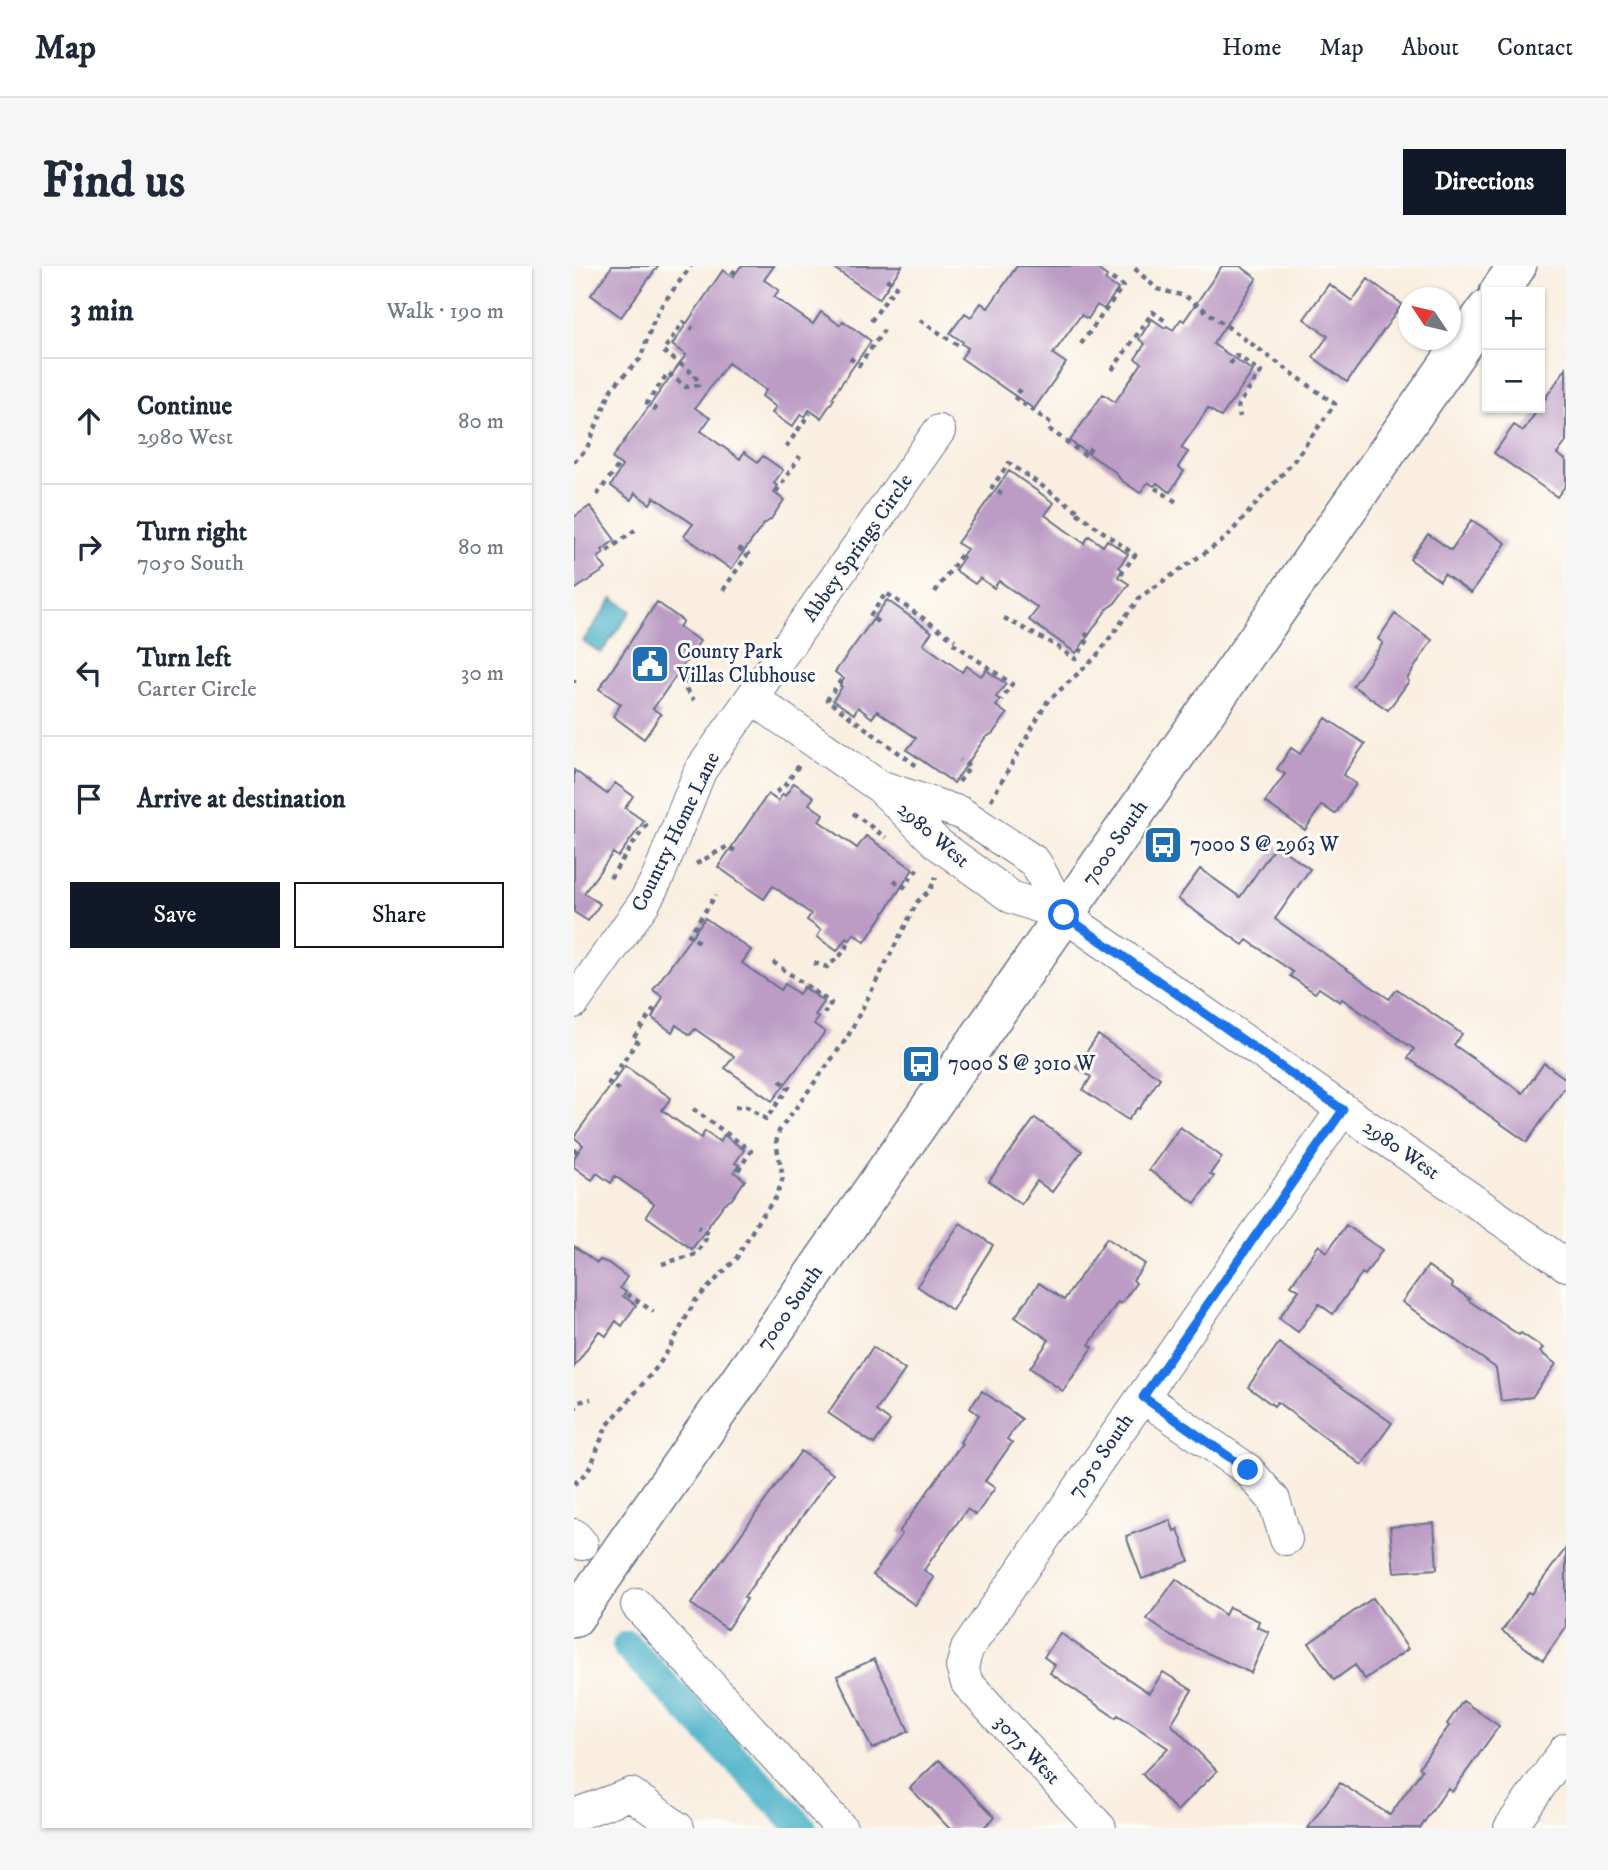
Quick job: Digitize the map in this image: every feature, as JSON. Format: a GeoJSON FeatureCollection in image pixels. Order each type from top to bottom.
{"type":"FeatureCollection","features":[{"type":"Feature","properties":{"kind":"main road"},"geometry":{"type":"LineString","coordinates":[[1502,287],[1517,266]]}},
{"type":"Feature","properties":{"kind":"main road","name":"7000 South"},"geometry":{"type":"LineString","coordinates":[[574,1618],[1482,316]]}},
{"type":"Feature","properties":{"kind":"street","name":"Abbey Springs Circle"},"geometry":{"type":"LineString","coordinates":[[752,698],[939,431]]}},
{"type":"Feature","properties":{"kind":"street","name":"2980 West"},"geometry":{"type":"LineString","coordinates":[[752,698],[880,786],[938,844],[1011,897],[1064,915],[1566,1265]]}},
{"type":"Feature","properties":{"kind":"street","name":"Country Home Lane"},"geometry":{"type":"LineString","coordinates":[[575,999],[644,902],[658,877],[701,772],[752,698]]}},
{"type":"Feature","properties":{"kind":"street","name":"2980 West"},"geometry":{"type":"LineString","coordinates":[[880,786],[961,813],[1035,862],[1064,915]]}},
{"type":"Feature","properties":{"kind":"street","name":"7050 South"},"geometry":{"type":"LineString","coordinates":[[962,1667],[967,1649],[977,1633],[1343,1110]]}},
{"type":"Feature","properties":{"kind":"street"},"geometry":{"type":"LineString","coordinates":[[1143,1397],[1248,1470],[1274,1500],[1286,1539]]}},
{"type":"Feature","properties":{"kind":"street"},"geometry":{"type":"LineString","coordinates":[[637,1605],[841,1828]]}},
{"type":"Feature","properties":{"kind":"street","name":"3075 West"},"geometry":{"type":"LineString","coordinates":[[962,1667],[967,1683],[981,1701],[1100,1828]]}},
{"type":"Feature","properties":{"kind":"street"},"geometry":{"type":"LineString","coordinates":[[1510,1828],[1566,1749]]}},
{"type":"Feature","properties":{"kind":"street"},"geometry":{"type":"LineString","coordinates":[[574,1815],[631,1794],[678,1828]]}},
{"type":"Feature","properties":{"kind":"path"},"geometry":{"type":"LineString","coordinates":[[574,462],[587,448],[612,388],[640,359],[662,305],[691,266]]}},
{"type":"Feature","properties":{"kind":"path"},"geometry":{"type":"LineString","coordinates":[[732,274],[738,266]]}},
{"type":"Feature","properties":{"kind":"path"},"geometry":{"type":"LineString","coordinates":[[972,819],[992,799],[1047,702],[1095,658],[1140,597],[1225,539],[1293,462],[1335,404],[1185,296],[1157,289],[1132,266]]}},
{"type":"Feature","properties":{"kind":"path"},"geometry":{"type":"LineString","coordinates":[[1081,344],[1122,286],[1109,277]]}},
{"type":"Feature","properties":{"kind":"path"},"geometry":{"type":"LineString","coordinates":[[871,321],[896,286],[885,278]]}},
{"type":"Feature","properties":{"kind":"path"},"geometry":{"type":"LineString","coordinates":[[1112,370],[1153,312],[1168,324]]}},
{"type":"Feature","properties":{"kind":"path"},"geometry":{"type":"LineString","coordinates":[[920,320],[959,346]]}},
{"type":"Feature","properties":{"kind":"path"},"geometry":{"type":"LineString","coordinates":[[657,410],[647,402],[668,373],[686,387],[699,385],[695,375],[663,351],[683,323],[693,329]]}},
{"type":"Feature","properties":{"kind":"path"},"geometry":{"type":"LineString","coordinates":[[849,358],[859,365],[884,330]]}},
{"type":"Feature","properties":{"kind":"path"},"geometry":{"type":"LineString","coordinates":[[1230,364],[1236,355],[1261,372],[1238,406],[1240,417]]}},
{"type":"Feature","properties":{"kind":"path"},"geometry":{"type":"LineString","coordinates":[[1020,389],[1014,397],[1086,456],[1093,446]]}},
{"type":"Feature","properties":{"kind":"path"},"geometry":{"type":"LineString","coordinates":[[786,447],[810,413]]}},
{"type":"Feature","properties":{"kind":"path"},"geometry":{"type":"LineString","coordinates":[[776,492],[800,456]]}},
{"type":"Feature","properties":{"kind":"path"},"geometry":{"type":"LineString","coordinates":[[1002,494],[992,487],[1009,463],[1135,555],[1121,574]]}},
{"type":"Feature","properties":{"kind":"path"},"geometry":{"type":"LineString","coordinates":[[597,495],[618,466]]}},
{"type":"Feature","properties":{"kind":"path"},"geometry":{"type":"LineString","coordinates":[[1155,488],[1178,503]]}},
{"type":"Feature","properties":{"kind":"path"},"geometry":{"type":"LineString","coordinates":[[607,551],[635,530]]}},
{"type":"Feature","properties":{"kind":"path"},"geometry":{"type":"LineString","coordinates":[[723,590],[748,554],[737,547]]}},
{"type":"Feature","properties":{"kind":"path"},"geometry":{"type":"LineString","coordinates":[[935,592],[964,551]]}},
{"type":"Feature","properties":{"kind":"path"},"geometry":{"type":"LineString","coordinates":[[878,622],[870,617],[886,593],[1012,684],[1002,700]]}},
{"type":"Feature","properties":{"kind":"path"},"geometry":{"type":"LineString","coordinates":[[1004,618],[1055,645],[1075,659],[1090,638],[1082,632]]}},
{"type":"Feature","properties":{"kind":"path"},"geometry":{"type":"LineString","coordinates":[[677,675],[687,682]]}},
{"type":"Feature","properties":{"kind":"path"},"geometry":{"type":"LineString","coordinates":[[687,682],[696,678],[707,682]]}},
{"type":"Feature","properties":{"kind":"path"},"geometry":{"type":"LineString","coordinates":[[841,680],[827,700],[923,770]]}},
{"type":"Feature","properties":{"kind":"path"},"geometry":{"type":"LineString","coordinates":[[687,682],[686,690],[694,700]]}},
{"type":"Feature","properties":{"kind":"path"},"geometry":{"type":"LineString","coordinates":[[776,792],[783,788],[815,742]]}},
{"type":"Feature","properties":{"kind":"path"},"geometry":{"type":"LineString","coordinates":[[953,790],[970,767],[960,760]]}},
{"type":"Feature","properties":{"kind":"path"},"geometry":{"type":"LineString","coordinates":[[853,813],[892,842]]}},
{"type":"Feature","properties":{"kind":"path"},"geometry":{"type":"LineString","coordinates":[[610,878],[646,825],[643,823]]}},
{"type":"Feature","properties":{"kind":"path"},"geometry":{"type":"LineString","coordinates":[[695,864],[728,846],[738,853]]}},
{"type":"Feature","properties":{"kind":"path"},"geometry":{"type":"LineString","coordinates":[[894,880],[904,887],[921,864]]}},
{"type":"Feature","properties":{"kind":"path"},"geometry":{"type":"LineString","coordinates":[[574,1485],[592,1463],[606,1427],[658,1366],[691,1307],[736,1259],[758,1221],[777,1196],[783,1177],[776,1143],[779,1131],[847,1038],[918,901],[934,885],[939,869]]}},
{"type":"Feature","properties":{"kind":"path"},"geometry":{"type":"LineString","coordinates":[[699,942],[689,935],[716,895]]}},
{"type":"Feature","properties":{"kind":"path"},"geometry":{"type":"LineString","coordinates":[[814,963],[827,967],[840,956],[850,942]]}},
{"type":"Feature","properties":{"kind":"path"},"geometry":{"type":"LineString","coordinates":[[773,962],[831,1003],[824,1014]]}},
{"type":"Feature","properties":{"kind":"path"},"geometry":{"type":"LineString","coordinates":[[619,1090],[609,1083],[657,1005]]}},
{"type":"Feature","properties":{"kind":"path"},"geometry":{"type":"LineString","coordinates":[[735,1107],[747,1107],[766,1119],[789,1087],[779,1080]]}},
{"type":"Feature","properties":{"kind":"path"},"geometry":{"type":"LineString","coordinates":[[693,1109],[751,1151],[737,1172]]}},
{"type":"Feature","properties":{"kind":"path"},"geometry":{"type":"LineString","coordinates":[[574,1153],[579,1145]]}},
{"type":"Feature","properties":{"kind":"path"},"geometry":{"type":"LineString","coordinates":[[662,1264],[696,1254],[709,1234],[698,1227]]}},
{"type":"Feature","properties":{"kind":"path"},"geometry":{"type":"LineString","coordinates":[[627,1294],[654,1312]]}},
{"type":"Feature","properties":{"kind":"path"},"geometry":{"type":"LineString","coordinates":[[574,1409],[579,1402],[591,1399]]}},
{"type":"Feature","properties":{"kind":"water"},"geometry":{"type":"Polygon","coordinates":[[[613,598],[631,611],[601,653],[583,641],[613,598]]]}},
{"type":"Feature","properties":{"kind":"building"},"geometry":{"type":"Polygon","coordinates":[[[612,266],[658,266],[621,317],[591,295],[612,266]]]}},
{"type":"Feature","properties":{"kind":"building"},"geometry":{"type":"Polygon","coordinates":[[[741,266],[774,266],[764,280],[779,290],[774,297],[813,324],[821,312],[840,325],[843,321],[871,341],[821,418],[809,410],[805,417],[801,414],[792,427],[772,413],[776,407],[762,396],[766,390],[728,363],[695,408],[710,418],[701,431],[740,459],[744,452],[758,462],[763,456],[783,470],[774,483],[777,486],[773,492],[784,500],[731,569],[684,536],[693,524],[654,497],[650,504],[635,493],[631,500],[611,486],[622,466],[612,458],[686,355],[672,345],[723,270],[733,277],[741,266]]]}},
{"type":"Feature","properties":{"kind":"building"},"geometry":{"type":"Polygon","coordinates":[[[831,266],[902,266],[879,299],[831,266]]]}},
{"type":"Feature","properties":{"kind":"building"},"geometry":{"type":"Polygon","coordinates":[[[1017,266],[1093,266],[1107,276],[1105,280],[1118,289],[1104,309],[1097,305],[1088,319],[1081,315],[1053,354],[1066,363],[1034,409],[961,358],[968,348],[950,333],[965,313],[971,317],[981,303],[988,308],[1017,266]]]}},
{"type":"Feature","properties":{"kind":"building"},"geometry":{"type":"Polygon","coordinates":[[[1222,266],[1240,266],[1257,278],[1213,344],[1253,371],[1221,417],[1208,408],[1181,448],[1188,452],[1178,467],[1184,471],[1170,492],[1157,483],[1154,486],[1148,482],[1140,493],[1070,441],[1103,394],[1115,402],[1142,363],[1135,359],[1145,344],[1139,339],[1152,319],[1173,330],[1181,319],[1184,321],[1222,266]]]}},
{"type":"Feature","properties":{"kind":"building"},"geometry":{"type":"Polygon","coordinates":[[[1368,279],[1398,301],[1398,310],[1347,382],[1313,357],[1328,336],[1304,319],[1329,284],[1352,301],[1368,279]]]}},
{"type":"Feature","properties":{"kind":"building"},"geometry":{"type":"Polygon","coordinates":[[[1566,368],[1566,442],[1557,454],[1566,460],[1566,485],[1557,497],[1494,453],[1514,425],[1523,431],[1535,413],[1545,413],[1545,399],[1566,368]]]}},
{"type":"Feature","properties":{"kind":"building"},"geometry":{"type":"Polygon","coordinates":[[[1009,471],[1054,503],[1045,515],[1084,543],[1089,536],[1103,546],[1107,540],[1128,554],[1119,567],[1122,570],[1118,577],[1129,584],[1107,609],[1076,653],[1029,620],[1038,608],[999,581],[994,588],[980,578],[975,584],[955,570],[967,549],[957,543],[1009,471]]]}},
{"type":"Feature","properties":{"kind":"building"},"geometry":{"type":"Polygon","coordinates":[[[590,506],[615,540],[602,550],[604,553],[598,558],[606,569],[574,590],[574,517],[590,506]]]}},
{"type":"Feature","properties":{"kind":"building"},"geometry":{"type":"Polygon","coordinates":[[[1472,520],[1506,543],[1471,593],[1444,574],[1440,581],[1410,559],[1428,534],[1451,550],[1472,520]]]}},
{"type":"Feature","properties":{"kind":"building"},"geometry":{"type":"Polygon","coordinates":[[[887,600],[932,632],[923,644],[962,672],[967,666],[981,676],[986,670],[1006,684],[996,697],[1000,700],[996,706],[1007,714],[993,733],[985,738],[954,783],[907,750],[916,738],[877,711],[872,718],[858,707],[854,714],[833,700],[844,679],[835,672],[887,600]]]}},
{"type":"Feature","properties":{"kind":"building","name":"County Park Villas Clubhouse"},"geometry":{"type":"Polygon","coordinates":[[[657,602],[683,621],[679,627],[700,641],[653,709],[661,714],[644,739],[613,716],[621,704],[599,689],[657,602]]]}},
{"type":"Feature","properties":{"kind":"building"},"geometry":{"type":"Polygon","coordinates":[[[1395,614],[1432,640],[1407,679],[1409,681],[1388,710],[1353,686],[1383,643],[1378,639],[1395,614]]]}},
{"type":"Feature","properties":{"kind":"building"},"geometry":{"type":"Polygon","coordinates":[[[1326,718],[1365,744],[1343,775],[1356,784],[1335,814],[1322,805],[1305,830],[1265,802],[1285,774],[1277,769],[1291,748],[1300,754],[1326,718]]]}},
{"type":"Feature","properties":{"kind":"building"},"geometry":{"type":"Polygon","coordinates":[[[574,770],[607,794],[615,783],[633,796],[625,808],[644,821],[618,857],[613,853],[584,893],[600,904],[588,921],[574,912],[574,770]]]}},
{"type":"Feature","properties":{"kind":"building"},"geometry":{"type":"Polygon","coordinates":[[[794,783],[814,797],[809,804],[823,814],[819,821],[857,848],[866,836],[913,869],[865,942],[854,934],[850,940],[846,938],[837,951],[817,937],[821,930],[807,920],[811,914],[773,886],[764,899],[718,867],[768,794],[778,801],[794,783]]]}},
{"type":"Feature","properties":{"kind":"building"},"geometry":{"type":"Polygon","coordinates":[[[1276,845],[1310,869],[1275,919],[1389,999],[1397,989],[1462,1034],[1454,1045],[1523,1093],[1544,1063],[1566,1079],[1566,1086],[1527,1142],[1408,1058],[1414,1049],[1342,999],[1340,1002],[1319,988],[1315,993],[1290,976],[1293,972],[1247,940],[1243,945],[1178,899],[1200,869],[1240,897],[1276,845]]]}},
{"type":"Feature","properties":{"kind":"building"},"geometry":{"type":"Polygon","coordinates":[[[705,918],[751,950],[742,963],[781,990],[785,984],[799,994],[804,987],[824,1002],[815,1015],[819,1018],[814,1024],[825,1032],[772,1101],[725,1068],[734,1056],[695,1029],[690,1035],[676,1025],[672,1032],[652,1018],[663,997],[653,990],[705,918]]]}},
{"type":"Feature","properties":{"kind":"building"},"geometry":{"type":"Polygon","coordinates":[[[1098,1035],[1160,1078],[1128,1120],[1083,1090],[1091,1077],[1076,1067],[1098,1035]]]}},
{"type":"Feature","properties":{"kind":"building"},"geometry":{"type":"Polygon","coordinates":[[[625,1066],[671,1098],[662,1110],[701,1138],[705,1131],[720,1142],[724,1135],[744,1150],[735,1163],[739,1165],[734,1172],[745,1180],[692,1249],[646,1216],[654,1204],[615,1176],[611,1183],[597,1173],[592,1180],[574,1167],[574,1158],[583,1145],[574,1137],[625,1066]]]}},
{"type":"Feature","properties":{"kind":"building"},"geometry":{"type":"Polygon","coordinates":[[[1035,1118],[1082,1151],[1052,1192],[1037,1181],[1021,1204],[989,1181],[1035,1118]]]}},
{"type":"Feature","properties":{"kind":"building"},"geometry":{"type":"Polygon","coordinates":[[[1180,1127],[1222,1157],[1210,1174],[1214,1176],[1195,1203],[1149,1170],[1180,1127]]]}},
{"type":"Feature","properties":{"kind":"building"},"geometry":{"type":"Polygon","coordinates":[[[960,1223],[993,1245],[952,1310],[917,1286],[960,1223]]]}},
{"type":"Feature","properties":{"kind":"building"},"geometry":{"type":"Polygon","coordinates":[[[1346,1225],[1382,1250],[1333,1314],[1319,1304],[1298,1332],[1279,1318],[1299,1290],[1291,1285],[1319,1245],[1327,1252],[1346,1225]]]}},
{"type":"Feature","properties":{"kind":"building"},"geometry":{"type":"Polygon","coordinates":[[[1107,1238],[1145,1264],[1133,1280],[1136,1283],[1121,1304],[1118,1302],[1089,1345],[1093,1347],[1063,1391],[1030,1368],[1049,1340],[1015,1317],[1039,1283],[1064,1300],[1107,1238]]]}},
{"type":"Feature","properties":{"kind":"building"},"geometry":{"type":"Polygon","coordinates":[[[574,1246],[597,1263],[600,1260],[608,1263],[627,1277],[620,1288],[626,1292],[623,1296],[636,1305],[622,1326],[616,1321],[606,1336],[599,1331],[574,1367],[574,1246]]]}},
{"type":"Feature","properties":{"kind":"building"},"geometry":{"type":"Polygon","coordinates":[[[1428,1266],[1453,1284],[1452,1287],[1470,1299],[1468,1300],[1543,1348],[1540,1352],[1556,1364],[1532,1397],[1501,1401],[1496,1368],[1402,1302],[1428,1266]]]}},
{"type":"Feature","properties":{"kind":"building"},"geometry":{"type":"Polygon","coordinates":[[[1279,1343],[1392,1423],[1362,1465],[1277,1402],[1274,1406],[1248,1387],[1279,1343]]]}},
{"type":"Feature","properties":{"kind":"building"},"geometry":{"type":"Polygon","coordinates":[[[873,1347],[905,1370],[876,1411],[890,1421],[874,1444],[828,1413],[873,1347]]]}},
{"type":"Feature","properties":{"kind":"building"},"geometry":{"type":"Polygon","coordinates":[[[982,1391],[1022,1419],[1007,1439],[1012,1443],[985,1481],[995,1488],[976,1515],[967,1509],[924,1570],[934,1578],[915,1605],[873,1575],[979,1415],[970,1408],[982,1391]]]}},
{"type":"Feature","properties":{"kind":"building"},"geometry":{"type":"Polygon","coordinates":[[[801,1451],[833,1474],[744,1597],[747,1599],[727,1629],[691,1604],[801,1451]]]}},
{"type":"Feature","properties":{"kind":"building"},"geometry":{"type":"Polygon","coordinates":[[[1170,1520],[1174,1531],[1178,1529],[1189,1561],[1142,1579],[1126,1536],[1170,1520]]]}},
{"type":"Feature","properties":{"kind":"building"},"geometry":{"type":"Polygon","coordinates":[[[1434,1523],[1437,1569],[1394,1572],[1390,1527],[1434,1523]]]}},
{"type":"Feature","properties":{"kind":"building"},"geometry":{"type":"Polygon","coordinates":[[[1566,1548],[1566,1627],[1543,1660],[1502,1631],[1529,1592],[1532,1594],[1566,1548]]]}},
{"type":"Feature","properties":{"kind":"building"},"geometry":{"type":"Polygon","coordinates":[[[1176,1579],[1225,1615],[1229,1607],[1259,1621],[1257,1627],[1269,1632],[1251,1673],[1172,1637],[1147,1619],[1176,1579]]]}},
{"type":"Feature","properties":{"kind":"building"},"geometry":{"type":"Polygon","coordinates":[[[1373,1598],[1408,1649],[1365,1679],[1355,1665],[1334,1680],[1309,1643],[1373,1598]]]}},
{"type":"Feature","properties":{"kind":"building"},"geometry":{"type":"Polygon","coordinates":[[[1060,1633],[1149,1693],[1163,1672],[1192,1690],[1171,1724],[1217,1771],[1177,1811],[1142,1774],[1168,1748],[1118,1715],[1116,1718],[1050,1673],[1055,1665],[1044,1657],[1060,1633]]]}},
{"type":"Feature","properties":{"kind":"building"},"geometry":{"type":"Polygon","coordinates":[[[874,1659],[909,1731],[872,1749],[837,1676],[874,1659]]]}},
{"type":"Feature","properties":{"kind":"building"},"geometry":{"type":"Polygon","coordinates":[[[1463,1701],[1499,1726],[1452,1792],[1448,1788],[1420,1828],[1308,1828],[1340,1783],[1390,1815],[1422,1770],[1419,1767],[1449,1726],[1447,1724],[1463,1701]]]}},
{"type":"Feature","properties":{"kind":"building"},"geometry":{"type":"Polygon","coordinates":[[[939,1760],[995,1817],[983,1828],[949,1828],[910,1788],[939,1760]]]}},
{"type":"Feature","properties":{"kind":"waterway"},"geometry":{"type":"LineString","coordinates":[[627,1646],[802,1828]]}},
{"type":"Feature","properties":{"kind":"place","name":"County Park Villas Clubhouse"},"geometry":{"type":"Point","coordinates":[650,664]}},
{"type":"Feature","properties":{"kind":"place","name":"7000 S @ 2963 W"},"geometry":{"type":"Point","coordinates":[1163,845]}},
{"type":"Feature","properties":{"kind":"place","name":"7000 S @ 3010 W"},"geometry":{"type":"Point","coordinates":[921,1064]}},
{"type":"Feature","properties":{"kind":"route"},"geometry":{"type":"LineString","coordinates":[[1064,915],[1343,1110],[1143,1397],[1248,1470]]}}]}
